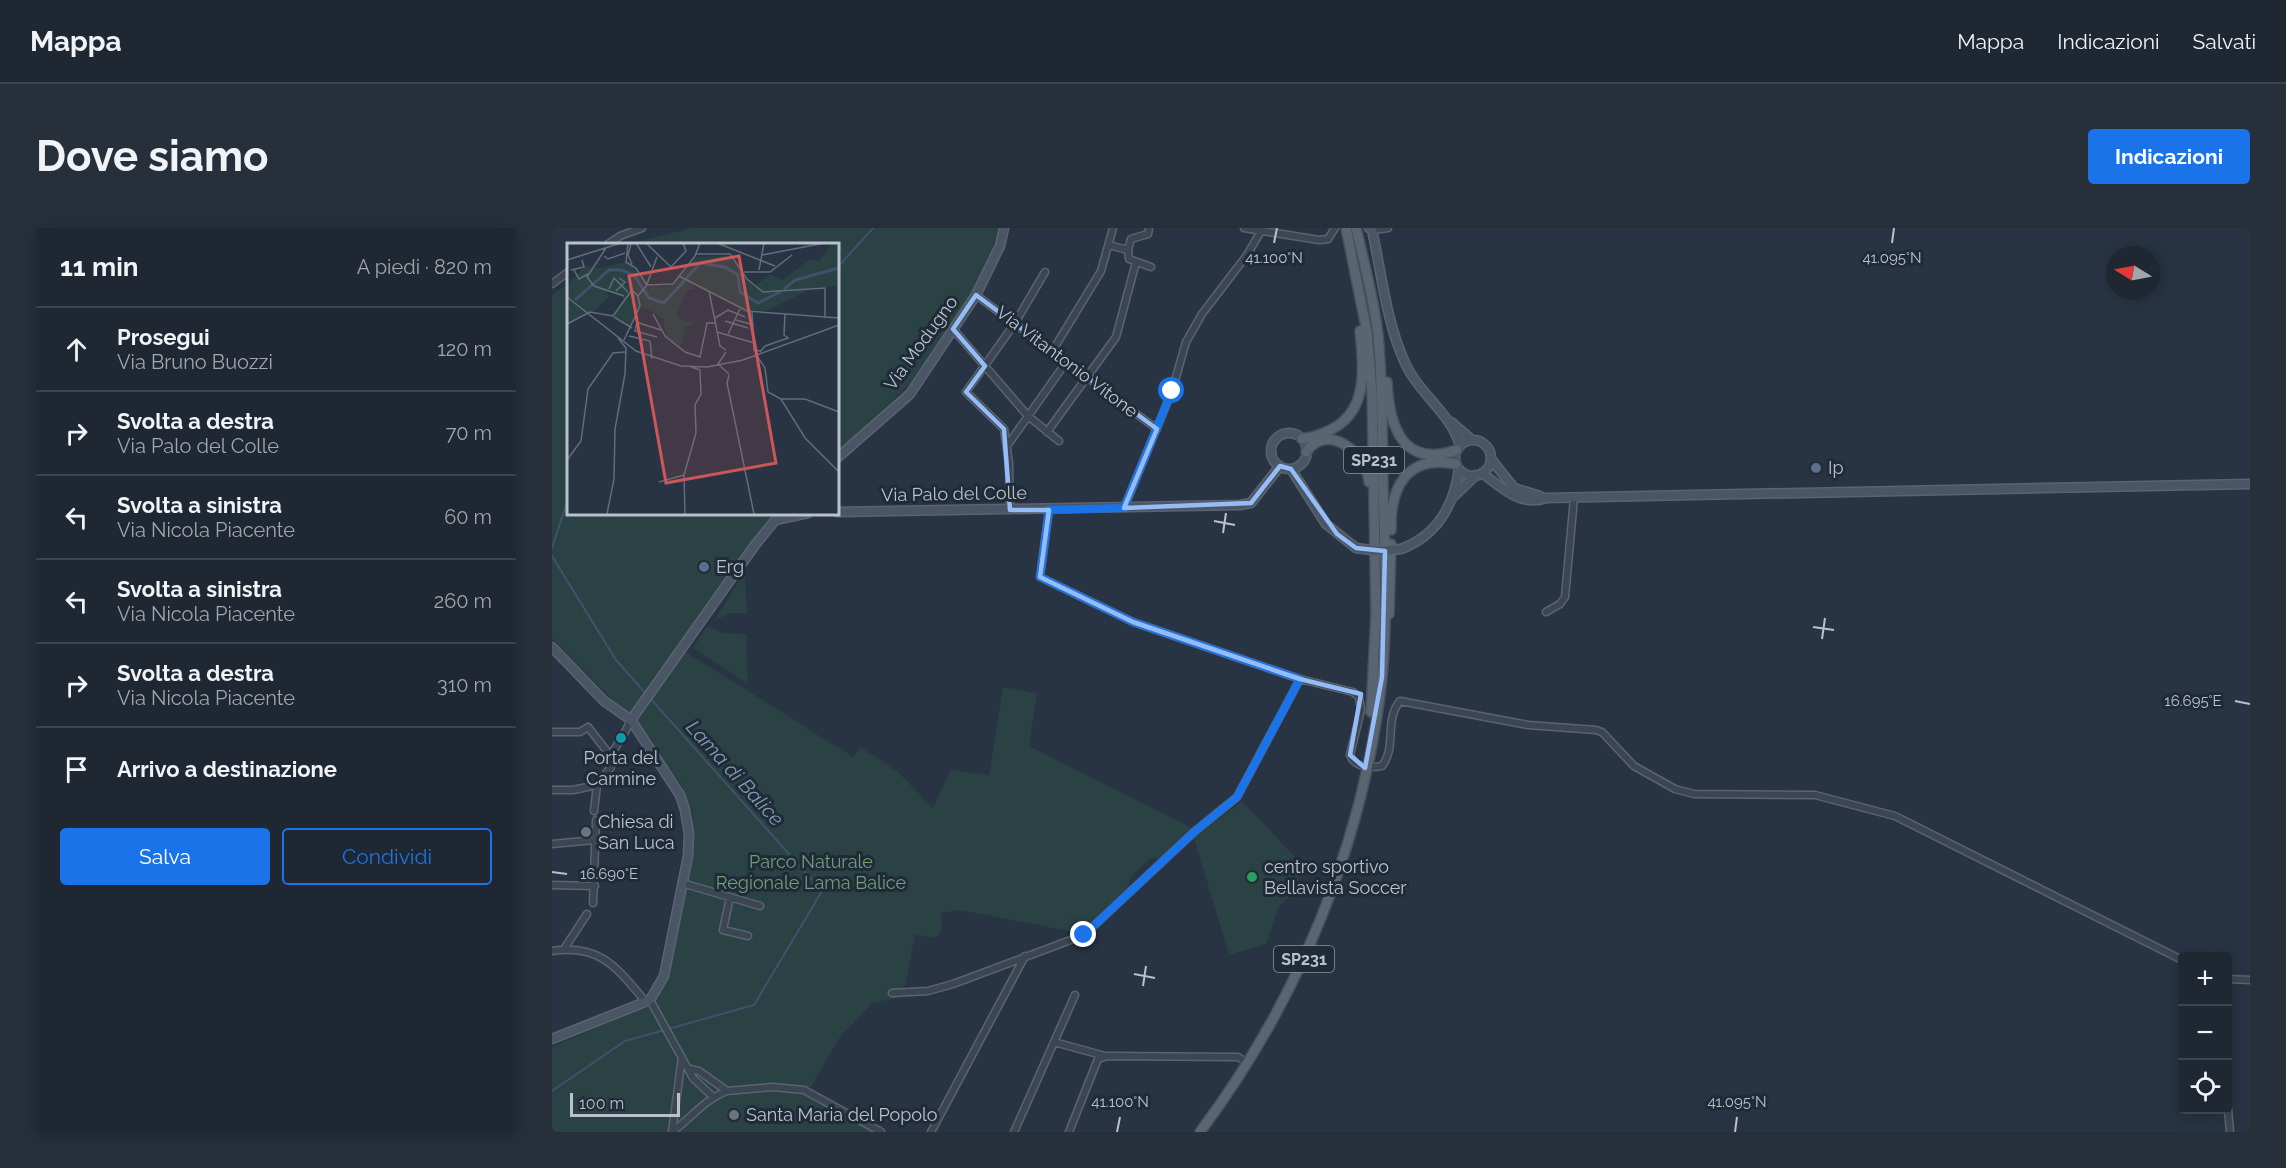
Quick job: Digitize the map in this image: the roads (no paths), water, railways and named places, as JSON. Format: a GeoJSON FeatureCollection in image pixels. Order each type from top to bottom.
{"type":"FeatureCollection","features":[{"type":"Feature","properties":{"kind":"main road","name":"SP231"},"geometry":{"type":"LineString","coordinates":[[1346,228],[1367,332],[1371,376],[1376,614],[1374,678],[1365,768]]}},
{"type":"Feature","properties":{"kind":"main road","name":"SP231"},"geometry":{"type":"LineString","coordinates":[[1200,1132],[1248,1063],[1284,1001],[1317,929],[1347,845],[1375,725],[1384,643],[1384,510],[1379,346],[1371,290],[1356,228]]}},
{"type":"Feature","properties":{"kind":"main road"},"geometry":{"type":"LineString","coordinates":[[1356,228],[1371,273],[1377,301],[1393,426],[1406,444],[1415,450],[1438,454],[1458,448]]}},
{"type":"Feature","properties":{"kind":"main road"},"geometry":{"type":"LineString","coordinates":[[1302,439],[1320,435],[1338,425],[1356,405],[1362,390],[1365,372],[1351,249]]}},
{"type":"Feature","properties":{"kind":"main road"},"geometry":{"type":"LineString","coordinates":[[1306,452],[1313,444],[1322,440],[1340,442],[1351,447],[1367,470],[1376,614]]}},
{"type":"Feature","properties":{"kind":"main road"},"geometry":{"type":"LineString","coordinates":[[1384,643],[1392,601],[1390,511],[1396,489],[1410,471],[1419,466],[1435,462],[1457,467]]}},
{"type":"Feature","properties":{"kind":"street"},"geometry":{"type":"LineString","coordinates":[[610,243],[620,236],[642,228]]}},
{"type":"Feature","properties":{"kind":"street","name":"Via Modugno"},"geometry":{"type":"LineString","coordinates":[[838,456],[910,394],[976,295],[1000,246],[1004,228]]}},
{"type":"Feature","properties":{"kind":"street"},"geometry":{"type":"LineString","coordinates":[[1053,350],[1101,271],[1113,228]]}},
{"type":"Feature","properties":{"kind":"street"},"geometry":{"type":"LineString","coordinates":[[1149,228],[1148,234],[1131,239],[1128,250],[1129,259],[1151,267]]}},
{"type":"Feature","properties":{"kind":"street"},"geometry":{"type":"LineString","coordinates":[[1244,228],[1319,240],[1328,239],[1335,228]]}},
{"type":"Feature","properties":{"kind":"street"},"geometry":{"type":"LineString","coordinates":[[1388,228],[1370,229],[1390,318],[1405,363],[1421,390],[1448,420],[1473,440],[1483,443],[1491,459],[1514,488],[1546,498],[2250,484]]}},
{"type":"Feature","properties":{"kind":"street"},"geometry":{"type":"LineString","coordinates":[[1124,508],[1157,429],[1186,342],[1202,314],[1248,255],[1261,231]]}},
{"type":"Feature","properties":{"kind":"street"},"geometry":{"type":"LineString","coordinates":[[1109,245],[1128,250]]}},
{"type":"Feature","properties":{"kind":"street"},"geometry":{"type":"LineString","coordinates":[[1047,432],[1116,338],[1137,262]]}},
{"type":"Feature","properties":{"kind":"street"},"geometry":{"type":"LineString","coordinates":[[1010,510],[1004,429],[966,392],[1016,323],[1045,272]]}},
{"type":"Feature","properties":{"kind":"street"},"geometry":{"type":"LineString","coordinates":[[552,284],[567,273]]}},
{"type":"Feature","properties":{"kind":"street","name":"Via Vitantonio Vitone"},"geometry":{"type":"LineString","coordinates":[[976,295],[1157,429]]}},
{"type":"Feature","properties":{"kind":"street"},"geometry":{"type":"LineString","coordinates":[[953,329],[1028,416],[1059,441]]}},
{"type":"Feature","properties":{"kind":"street"},"geometry":{"type":"LineString","coordinates":[[1006,446],[1067,361]]}},
{"type":"Feature","properties":{"kind":"street"},"geometry":{"type":"LineString","coordinates":[[1448,420],[1458,448],[1452,499]]}},
{"type":"Feature","properties":{"kind":"street"},"geometry":{"type":"LineString","coordinates":[[1291,434],[1302,439],[1306,452],[1295,467],[1277,464],[1272,445],[1280,436],[1291,434]]}},
{"type":"Feature","properties":{"kind":"street"},"geometry":{"type":"LineString","coordinates":[[1458,448],[1473,440]]}},
{"type":"Feature","properties":{"kind":"street"},"geometry":{"type":"LineString","coordinates":[[1295,467],[1306,494],[1326,524],[1356,548],[1379,551],[1401,549],[1431,532],[1452,499],[1479,474],[1491,459]]}},
{"type":"Feature","properties":{"kind":"street","name":"Via Palo del Colle"},"geometry":{"type":"LineString","coordinates":[[838,512],[1049,510],[1251,503],[1268,481],[1277,464]]}},
{"type":"Feature","properties":{"kind":"street"},"geometry":{"type":"LineString","coordinates":[[1457,467],[1467,475],[1479,474],[1515,497],[1539,501],[1546,498]]}},
{"type":"Feature","properties":{"kind":"street"},"geometry":{"type":"LineString","coordinates":[[1546,612],[1560,604],[1565,597],[1574,498]]}},
{"type":"Feature","properties":{"kind":"street"},"geometry":{"type":"LineString","coordinates":[[1049,510],[1040,577],[1133,622],[1300,679],[1353,692],[1359,697],[1360,710],[1350,755],[1353,761],[1365,768],[1382,766],[1389,758],[1392,710],[1400,701],[1528,725],[1596,730],[1602,732],[1634,766],[1675,789],[1694,794],[1815,795],[1895,816],[2178,958]]}},
{"type":"Feature","properties":{"kind":"street"},"geometry":{"type":"LineString","coordinates":[[594,811],[597,785],[611,766],[621,738],[631,720],[693,631],[780,514]]}},
{"type":"Feature","properties":{"kind":"street"},"geometry":{"type":"LineString","coordinates":[[774,520],[803,514]]}},
{"type":"Feature","properties":{"kind":"street"},"geometry":{"type":"LineString","coordinates":[[552,647],[604,700],[631,720],[680,795],[685,810],[689,846],[664,976],[649,1001],[552,1039]]}},
{"type":"Feature","properties":{"kind":"street"},"geometry":{"type":"LineString","coordinates":[[892,993],[928,991],[1084,935],[1194,832],[1237,797],[1300,679]]}},
{"type":"Feature","properties":{"kind":"street"},"geometry":{"type":"LineString","coordinates":[[555,732],[580,732],[588,727],[613,759]]}},
{"type":"Feature","properties":{"kind":"street"},"geometry":{"type":"LineString","coordinates":[[552,790],[573,790],[597,785]]}},
{"type":"Feature","properties":{"kind":"street"},"geometry":{"type":"LineString","coordinates":[[593,903],[596,820]]}},
{"type":"Feature","properties":{"kind":"street"},"geometry":{"type":"LineString","coordinates":[[552,844],[594,840]]}},
{"type":"Feature","properties":{"kind":"street"},"geometry":{"type":"LineString","coordinates":[[682,884],[760,906]]}},
{"type":"Feature","properties":{"kind":"street"},"geometry":{"type":"LineString","coordinates":[[552,885],[595,886]]}},
{"type":"Feature","properties":{"kind":"street"},"geometry":{"type":"LineString","coordinates":[[730,897],[723,930],[748,936]]}},
{"type":"Feature","properties":{"kind":"street"},"geometry":{"type":"LineString","coordinates":[[564,949],[587,914]]}},
{"type":"Feature","properties":{"kind":"street"},"geometry":{"type":"LineString","coordinates":[[552,951],[564,949],[606,958],[649,1001],[690,1069],[693,1078],[712,1096]]}},
{"type":"Feature","properties":{"kind":"street"},"geometry":{"type":"LineString","coordinates":[[931,1132],[1025,956]]}},
{"type":"Feature","properties":{"kind":"street"},"geometry":{"type":"LineString","coordinates":[[2232,979],[2250,980]]}},
{"type":"Feature","properties":{"kind":"street"},"geometry":{"type":"LineString","coordinates":[[1014,1132],[1075,995]]}},
{"type":"Feature","properties":{"kind":"street"},"geometry":{"type":"LineString","coordinates":[[1054,1042],[1107,1056],[1238,1057],[1248,1063]]}},
{"type":"Feature","properties":{"kind":"street"},"geometry":{"type":"LineString","coordinates":[[1069,1132],[1098,1059],[1107,1056]]}},
{"type":"Feature","properties":{"kind":"street"},"geometry":{"type":"LineString","coordinates":[[672,1132],[682,1057]]}},
{"type":"Feature","properties":{"kind":"street"},"geometry":{"type":"LineString","coordinates":[[690,1069],[699,1071],[726,1091]]}},
{"type":"Feature","properties":{"kind":"street"},"geometry":{"type":"LineString","coordinates":[[672,1132],[691,1118],[712,1096],[726,1091],[773,1087],[804,1090],[881,1132]]}},
{"type":"Feature","properties":{"kind":"street"},"geometry":{"type":"LineString","coordinates":[[2228,1114],[2230,1132]]}},
{"type":"Feature","properties":{"kind":"waterway","name":"Lama di Balice"},"geometry":{"type":"LineString","coordinates":[[838,267],[873,228]]}},
{"type":"Feature","properties":{"kind":"waterway","name":"Lama di Balice"},"geometry":{"type":"LineString","coordinates":[[552,548],[567,502]]}},
{"type":"Feature","properties":{"kind":"waterway","name":"Lama di Balice"},"geometry":{"type":"LineString","coordinates":[[552,556],[616,660],[822,891],[754,1005],[625,1041],[552,1091]]}},
{"type":"Feature","properties":{"kind":"place","name":"Ip"},"geometry":{"type":"Point","coordinates":[1816,468]}},
{"type":"Feature","properties":{"kind":"place","name":"Erg"},"geometry":{"type":"Point","coordinates":[704,567]}},
{"type":"Feature","properties":{"kind":"place","name":"Porta del Carmine"},"geometry":{"type":"Point","coordinates":[621,738]}},
{"type":"Feature","properties":{"kind":"place","name":"Chiesa di San Luca"},"geometry":{"type":"Point","coordinates":[586,832]}},
{"type":"Feature","properties":{"kind":"place","name":"centro sportivo Bellavista Soccer"},"geometry":{"type":"Point","coordinates":[1252,877]}},
{"type":"Feature","properties":{"kind":"place","name":"Santa Maria del Popolo"},"geometry":{"type":"Point","coordinates":[734,1115]}},
{"type":"Feature","properties":{"kind":"park label","name":"Parco Naturale Regionale Lama Balice"},"geometry":{"type":"Point","coordinates":[811,872]}}]}
